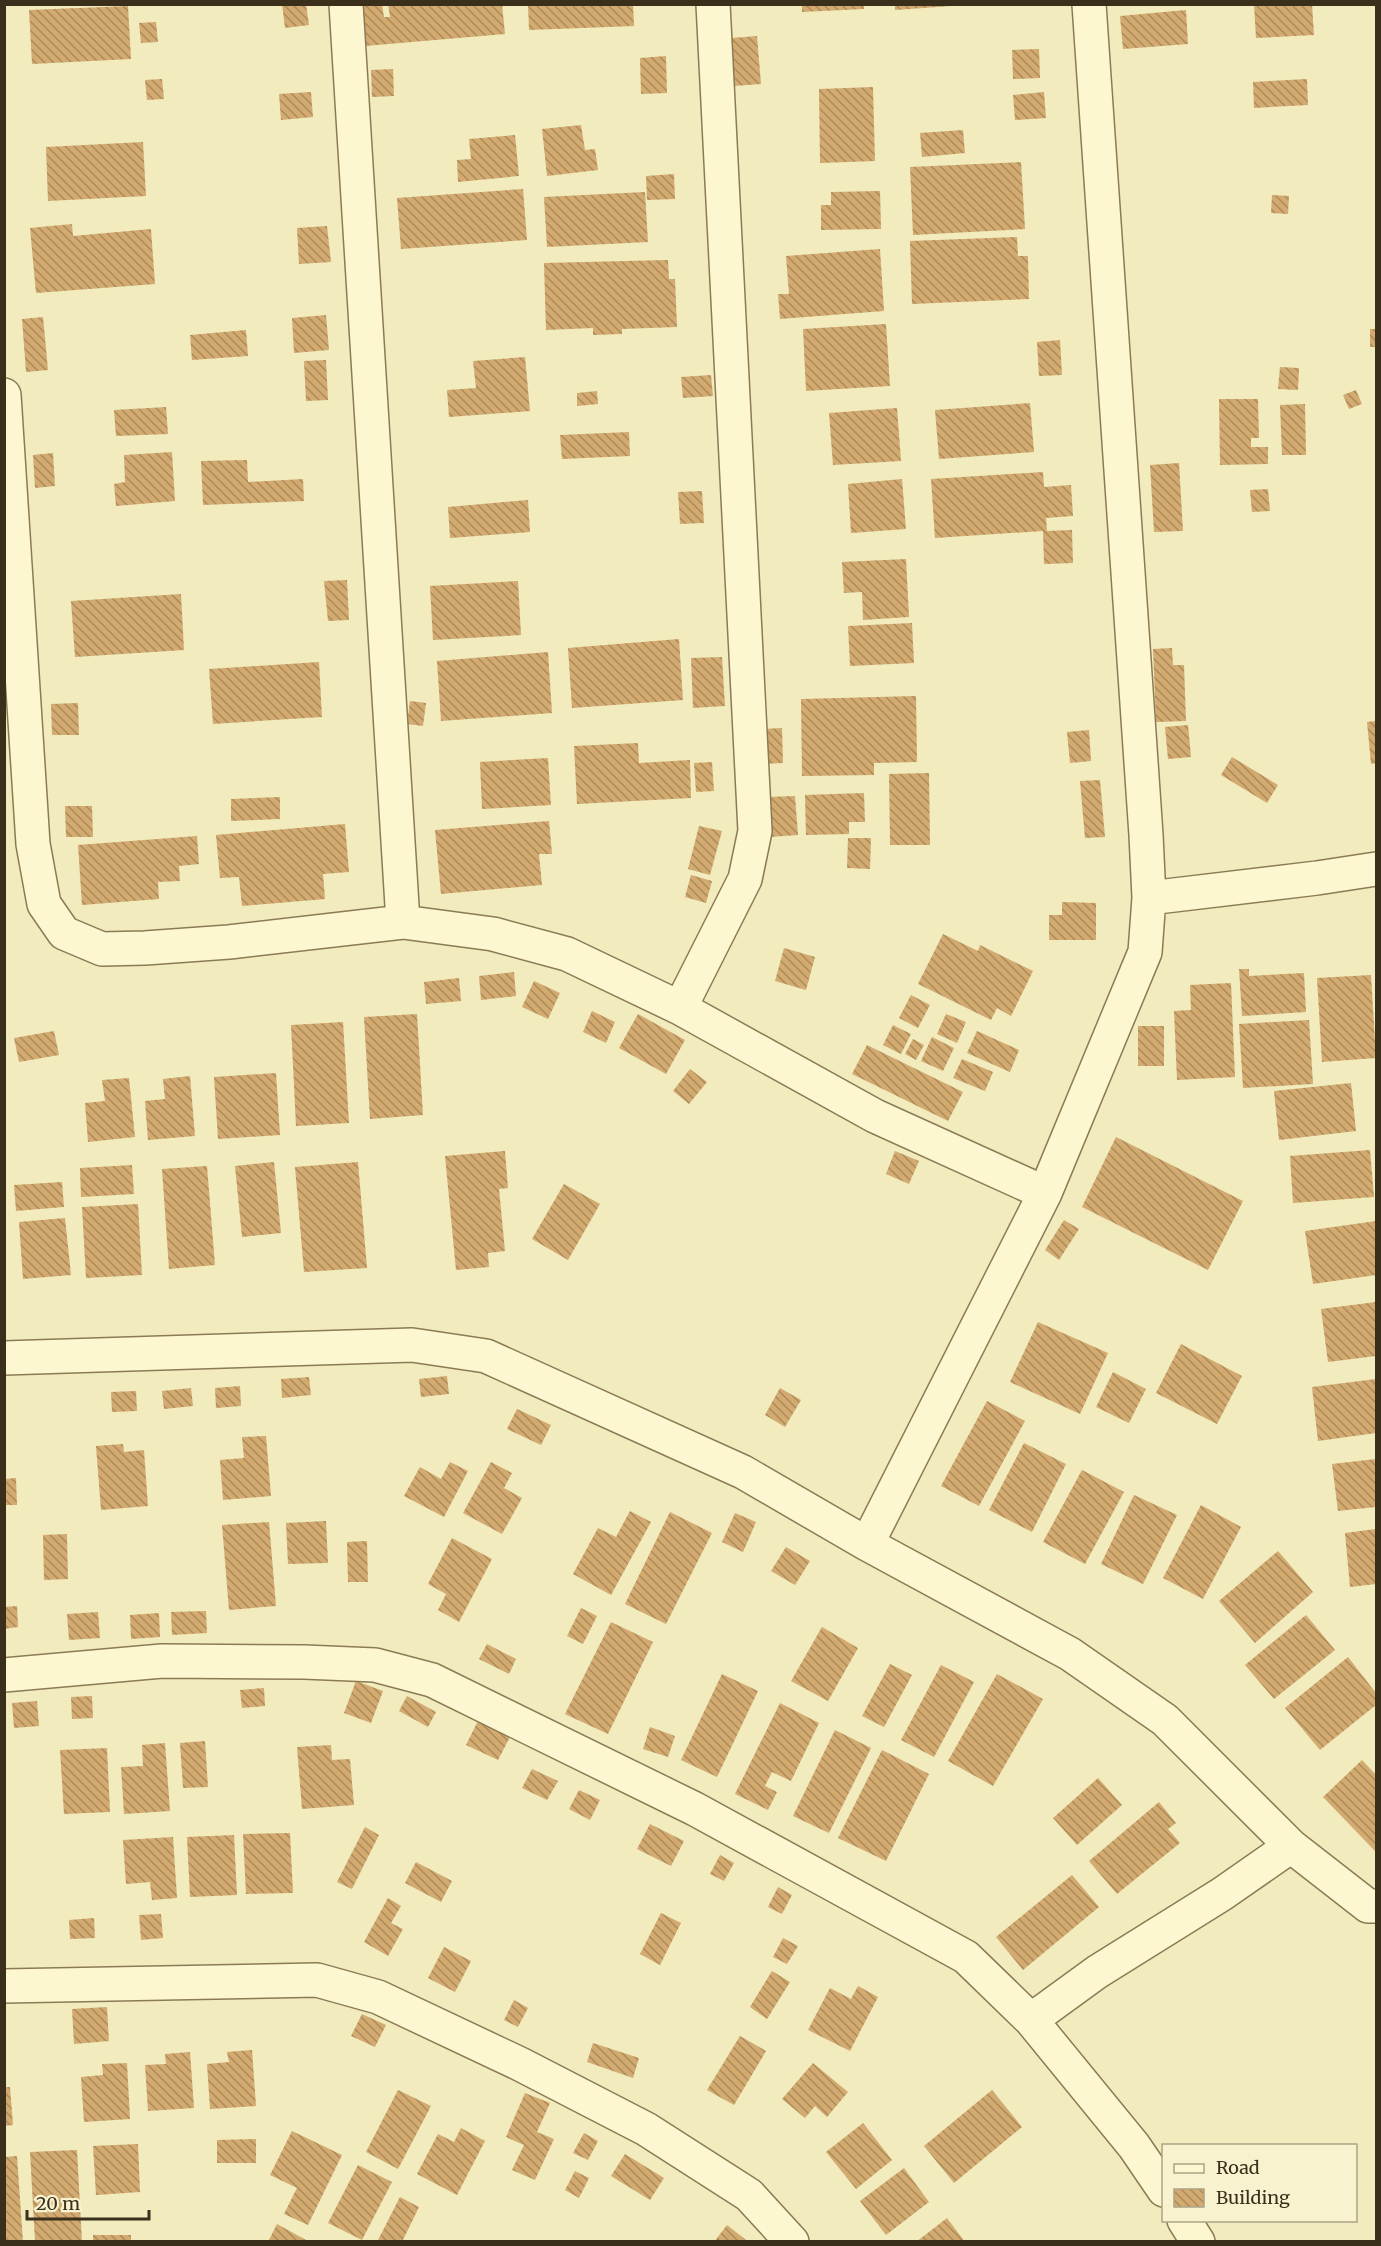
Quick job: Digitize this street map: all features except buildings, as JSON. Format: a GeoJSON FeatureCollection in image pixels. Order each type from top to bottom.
{"type":"FeatureCollection","features":[{"type":"Feature","properties":{"kind":"street"},"geometry":{"type":"LineString","coordinates":[[346,4],[403,922]]}},
{"type":"Feature","properties":{"kind":"street"},"geometry":{"type":"LineString","coordinates":[[680,1008],[745,879],[755,831],[713,4]]}},
{"type":"Feature","properties":{"kind":"street"},"geometry":{"type":"LineString","coordinates":[[867,1544],[1045,1193],[1145,952],[1149,898],[1146,835],[1089,4]]}},
{"type":"Feature","properties":{"kind":"street"},"geometry":{"type":"LineString","coordinates":[[4,395],[33,844],[44,904],[64,933],[102,949],[229,942],[403,922],[492,934],[567,954],[680,1008],[875,1116],[1045,1193]]}},
{"type":"Feature","properties":{"kind":"street"},"geometry":{"type":"LineString","coordinates":[[1149,898],[1377,869]]}},
{"type":"Feature","properties":{"kind":"street"},"geometry":{"type":"LineString","coordinates":[[4,1358],[412,1345],[486,1356],[743,1472],[867,1544],[1070,1654],[1165,1720],[1291,1846],[1368,1906],[1377,1906]]}},
{"type":"Feature","properties":{"kind":"street"},"geometry":{"type":"LineString","coordinates":[[4,1675],[162,1661],[304,1662],[375,1665],[432,1680],[695,1809],[966,1957],[1032,2020],[1134,2146],[1162,2187]]}},
{"type":"Feature","properties":{"kind":"street"},"geometry":{"type":"LineString","coordinates":[[1032,2020],[1097,1972],[1222,1894],[1291,1846]]}},
{"type":"Feature","properties":{"kind":"street"},"geometry":{"type":"LineString","coordinates":[[4,1986],[317,1980],[378,1997],[520,2064],[646,2129],[749,2195],[792,2241]]}},
{"type":"Feature","properties":{"kind":"street"},"geometry":{"type":"LineString","coordinates":[[1185,2222],[1198,2241]]}}]}
